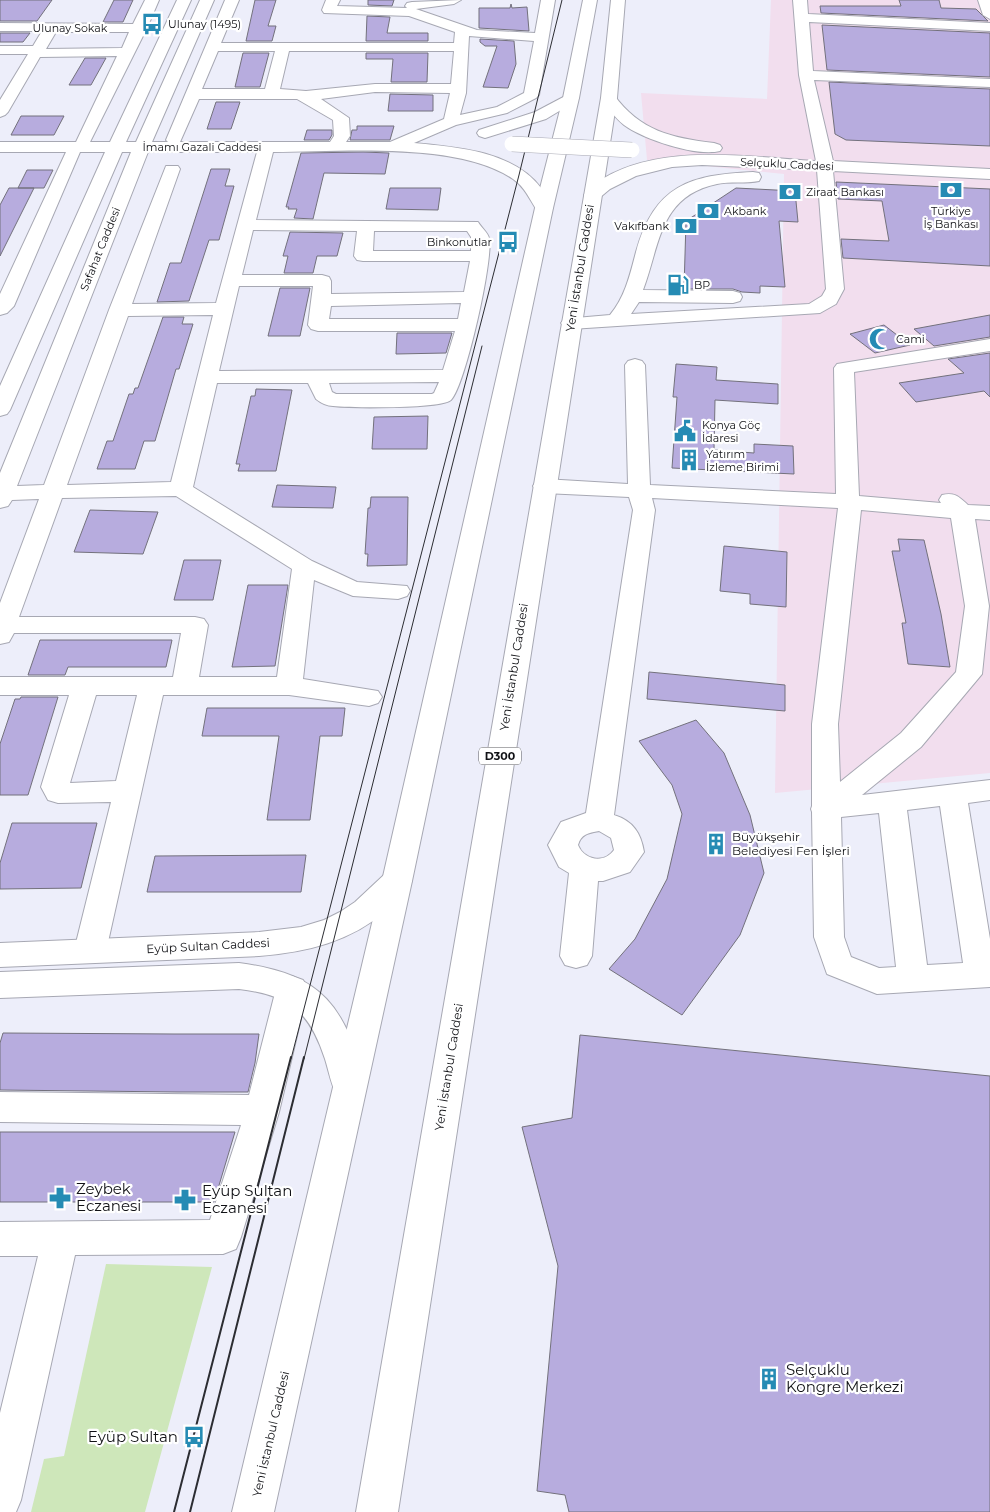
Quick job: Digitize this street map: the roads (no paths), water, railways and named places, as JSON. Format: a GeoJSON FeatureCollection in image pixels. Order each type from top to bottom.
{"type":"FeatureCollection","features":[{"type":"Feature","properties":{"kind":"main road"},"geometry":{"type":"LineString","coordinates":[[0,309],[4,306],[78,147],[128,52],[152,0]]}},
{"type":"Feature","properties":{"kind":"main road"},"geometry":{"type":"LineString","coordinates":[[0,410],[100,182],[183,0]]}},
{"type":"Feature","properties":{"kind":"main road"},"geometry":{"type":"LineString","coordinates":[[174,140],[232,0]]}},
{"type":"Feature","properties":{"kind":"main road"},"geometry":{"type":"LineString","coordinates":[[326,17],[454,0]]}},
{"type":"Feature","properties":{"kind":"main road"},"geometry":{"type":"LineString","coordinates":[[399,146],[451,122],[502,110],[531,95],[548,0]]}},
{"type":"Feature","properties":{"kind":"main road","name":"Yeni İstanbul Caddesi"},"geometry":{"type":"LineString","coordinates":[[253,1512],[397,881],[590,0]]}},
{"type":"Feature","properties":{"kind":"main road","name":"Yeni İstanbul Caddesi"},"geometry":{"type":"LineString","coordinates":[[377,1512],[609,98],[618,0]]}},
{"type":"Feature","properties":{"kind":"main road"},"geometry":{"type":"LineString","coordinates":[[571,323],[813,309],[829,300],[835,289],[825,168],[806,75],[800,0]]}},
{"type":"Feature","properties":{"kind":"main road"},"geometry":{"type":"LineString","coordinates":[[985,0],[990,15]]}},
{"type":"Feature","properties":{"kind":"main road","name":"Safahat Caddesi"},"geometry":{"type":"LineString","coordinates":[[2,497],[127,180],[152,122],[210,2]]}},
{"type":"Feature","properties":{"kind":"main road"},"geometry":{"type":"LineString","coordinates":[[412,6],[428,18],[476,34],[540,37]]}},
{"type":"Feature","properties":{"kind":"main road"},"geometry":{"type":"LineString","coordinates":[[326,17],[428,18]]}},
{"type":"Feature","properties":{"kind":"main road"},"geometry":{"type":"LineString","coordinates":[[313,46],[326,17]]}},
{"type":"Feature","properties":{"kind":"main road"},"geometry":{"type":"LineString","coordinates":[[801,18],[990,27]]}},
{"type":"Feature","properties":{"kind":"main road","name":"Ulunay Sokak"},"geometry":{"type":"LineString","coordinates":[[0,28],[140,28]]}},
{"type":"Feature","properties":{"kind":"main road"},"geometry":{"type":"LineString","coordinates":[[0,112],[51,28]]}},
{"type":"Feature","properties":{"kind":"main road"},"geometry":{"type":"LineString","coordinates":[[451,122],[464,50],[462,30]]}},
{"type":"Feature","properties":{"kind":"main road"},"geometry":{"type":"LineString","coordinates":[[271,94],[282,46]]}},
{"type":"Feature","properties":{"kind":"main road"},"geometry":{"type":"LineString","coordinates":[[213,47],[388,46],[464,50]]}},
{"type":"Feature","properties":{"kind":"main road"},"geometry":{"type":"LineString","coordinates":[[375,88],[384,80],[388,46]]}},
{"type":"Feature","properties":{"kind":"main road"},"geometry":{"type":"LineString","coordinates":[[0,50],[128,52]]}},
{"type":"Feature","properties":{"kind":"main road"},"geometry":{"type":"LineString","coordinates":[[520,54],[539,54]]}},
{"type":"Feature","properties":{"kind":"main road"},"geometry":{"type":"LineString","coordinates":[[806,75],[990,83]]}},
{"type":"Feature","properties":{"kind":"main road"},"geometry":{"type":"LineString","coordinates":[[194,94],[304,96],[375,88],[458,89]]}},
{"type":"Feature","properties":{"kind":"main road"},"geometry":{"type":"LineString","coordinates":[[304,96],[342,118],[342,136],[335,147]]}},
{"type":"Feature","properties":{"kind":"main road"},"geometry":{"type":"LineString","coordinates":[[399,146],[464,138],[540,116],[562,105],[570,98]]}},
{"type":"Feature","properties":{"kind":"main road","name":"Selçuklu Caddesi"},"geometry":{"type":"LineString","coordinates":[[609,98],[617,110],[638,128],[665,139],[699,147],[825,168],[990,165]]}},
{"type":"Feature","properties":{"kind":"main road"},"geometry":{"type":"LineString","coordinates":[[52,147],[78,147],[129,121]]}},
{"type":"Feature","properties":{"kind":"main road"},"geometry":{"type":"LineString","coordinates":[[152,122],[160,132],[174,140],[206,147]]}},
{"type":"Feature","properties":{"kind":"main road"},"geometry":{"type":"LineString","coordinates":[[512,144],[632,150]]}},
{"type":"Feature","properties":{"kind":"main road"},"geometry":{"type":"LineString","coordinates":[[399,146],[462,154],[496,162],[519,175],[528,183],[535,190],[544,208]]}},
{"type":"Feature","properties":{"kind":"main road","name":"İmamı Gazali Caddesi"},"geometry":{"type":"LineString","coordinates":[[0,147],[399,146]]}},
{"type":"Feature","properties":{"kind":"main road"},"geometry":{"type":"LineString","coordinates":[[78,147],[98,172],[100,182]]}},
{"type":"Feature","properties":{"kind":"main road"},"geometry":{"type":"LineString","coordinates":[[127,180],[137,170],[154,160],[206,147]]}},
{"type":"Feature","properties":{"kind":"main road"},"geometry":{"type":"LineString","coordinates":[[182,489],[231,280],[266,147]]}},
{"type":"Feature","properties":{"kind":"main road","name":"Selçuklu Caddesi"},"geometry":{"type":"LineString","coordinates":[[592,195],[620,175],[645,167],[673,162],[720,160],[825,168],[990,174]]}},
{"type":"Feature","properties":{"kind":"main road"},"geometry":{"type":"LineString","coordinates":[[614,322],[629,304],[639,277],[650,235],[667,204],[688,188],[716,179],[752,177],[825,168]]}},
{"type":"Feature","properties":{"kind":"main road"},"geometry":{"type":"LineString","coordinates":[[172,169],[2,631],[195,625],[185,686]]}},
{"type":"Feature","properties":{"kind":"main road"},"geometry":{"type":"LineString","coordinates":[[209,377],[316,376],[323,395],[332,400],[438,399],[443,397],[452,376],[467,325],[480,256],[480,237],[472,226],[246,225]]}},
{"type":"Feature","properties":{"kind":"main road"},"geometry":{"type":"LineString","coordinates":[[366,226],[363,256],[480,256]]}},
{"type":"Feature","properties":{"kind":"main road"},"geometry":{"type":"LineString","coordinates":[[231,280],[322,281],[322,300],[318,325],[467,325]]}},
{"type":"Feature","properties":{"kind":"main road"},"geometry":{"type":"LineString","coordinates":[[808,291],[835,289]]}},
{"type":"Feature","properties":{"kind":"main road"},"geometry":{"type":"LineString","coordinates":[[632,296],[724,298],[780,293]]}},
{"type":"Feature","properties":{"kind":"main road"},"geometry":{"type":"LineString","coordinates":[[322,300],[472,297]]}},
{"type":"Feature","properties":{"kind":"main road"},"geometry":{"type":"LineString","coordinates":[[119,310],[224,309]]}},
{"type":"Feature","properties":{"kind":"main road"},"geometry":{"type":"LineString","coordinates":[[953,795],[985,975],[877,981],[838,965],[829,937],[825,810],[825,724],[850,502],[847,493],[844,368],[990,346]]}},
{"type":"Feature","properties":{"kind":"main road"},"geometry":{"type":"LineString","coordinates":[[599,821],[644,510],[639,491],[635,365]]}},
{"type":"Feature","properties":{"kind":"main road"},"geometry":{"type":"LineString","coordinates":[[544,486],[850,502],[955,505],[990,513]]}},
{"type":"Feature","properties":{"kind":"main road"},"geometry":{"type":"LineString","coordinates":[[2,497],[52,492],[182,489],[304,566],[353,589],[398,591]]}},
{"type":"Feature","properties":{"kind":"main road"},"geometry":{"type":"LineString","coordinates":[[825,810],[911,740],[969,674],[977,606],[955,505]]}},
{"type":"Feature","properties":{"kind":"main road"},"geometry":{"type":"LineString","coordinates":[[289,686],[304,566]]}},
{"type":"Feature","properties":{"kind":"main road"},"geometry":{"type":"LineString","coordinates":[[0,686],[289,686],[369,697]]}},
{"type":"Feature","properties":{"kind":"main road"},"geometry":{"type":"LineString","coordinates":[[85,686],[55,786],[58,793],[68,794],[128,791]]}},
{"type":"Feature","properties":{"kind":"main road"},"geometry":{"type":"LineString","coordinates":[[90,951],[152,686]]}},
{"type":"Feature","properties":{"kind":"main road"},"geometry":{"type":"LineString","coordinates":[[825,810],[990,790]]}},
{"type":"Feature","properties":{"kind":"main road"},"geometry":{"type":"LineString","coordinates":[[892,802],[913,979]]}},
{"type":"Feature","properties":{"kind":"main road"},"geometry":{"type":"LineString","coordinates":[[599,821],[616,826],[628,838],[629,852],[620,864],[603,870],[584,868],[569,859],[563,846],[567,832],[581,823],[599,821]]}},
{"type":"Feature","properties":{"kind":"main road"},"geometry":{"type":"LineString","coordinates":[[576,956],[584,868]]}},
{"type":"Feature","properties":{"kind":"main road","name":"Eyüp Sultan Caddesi"},"geometry":{"type":"LineString","coordinates":[[0,955],[273,943],[308,938],[349,923],[378,901],[397,881]]}},
{"type":"Feature","properties":{"kind":"main road"},"geometry":{"type":"LineString","coordinates":[[0,985],[239,976],[275,980],[292,989],[317,1008],[330,1027],[341,1050],[349,1086]]}},
{"type":"Feature","properties":{"kind":"main road"},"geometry":{"type":"LineString","coordinates":[[0,1239],[223,1237],[262,1112],[292,989]]}},
{"type":"Feature","properties":{"kind":"main road"},"geometry":{"type":"LineString","coordinates":[[0,1107],[255,1110],[262,1112]]}},
{"type":"Feature","properties":{"kind":"main road"},"geometry":{"type":"LineString","coordinates":[[0,1500],[60,1238]]}},
{"type":"Feature","properties":{"kind":"tram line"},"geometry":{"type":"LineString","coordinates":[[291,1059],[519,175],[562,0]]}},
{"type":"Feature","properties":{"kind":"tram line"},"geometry":{"type":"LineString","coordinates":[[304,1059],[482,346]]}},
{"type":"Feature","properties":{"kind":"tram line"},"geometry":{"type":"LineString","coordinates":[[174,1512],[291,1057]]}},
{"type":"Feature","properties":{"kind":"tram line"},"geometry":{"type":"LineString","coordinates":[[190,1512],[304,1057]]}},
{"type":"Feature","properties":{"kind":"place","name":"Ulunay (1495)"},"geometry":{"type":"Point","coordinates":[152,24]}},
{"type":"Feature","properties":{"kind":"place","name":"Türkiye İş Bankası"},"geometry":{"type":"Point","coordinates":[951,190]}},
{"type":"Feature","properties":{"kind":"place","name":"Ziraat Bankası"},"geometry":{"type":"Point","coordinates":[790,192]}},
{"type":"Feature","properties":{"kind":"place","name":"Akbank"},"geometry":{"type":"Point","coordinates":[708,211]}},
{"type":"Feature","properties":{"kind":"place","name":"Vakıfbank"},"geometry":{"type":"Point","coordinates":[686,226]}},
{"type":"Feature","properties":{"kind":"place","name":"Binkonutlar"},"geometry":{"type":"Point","coordinates":[508,242]}},
{"type":"Feature","properties":{"kind":"place","name":"BP"},"geometry":{"type":"Point","coordinates":[678,285]}},
{"type":"Feature","properties":{"kind":"place","name":"Cami"},"geometry":{"type":"Point","coordinates":[880,339]}},
{"type":"Feature","properties":{"kind":"place","name":"Konya Göç İdaresi"},"geometry":{"type":"Point","coordinates":[685,431]}},
{"type":"Feature","properties":{"kind":"place","name":"Yatırım İzleme Birimi"},"geometry":{"type":"Point","coordinates":[689,460]}},
{"type":"Feature","properties":{"kind":"place","name":"Büyükşehir Belediyesi Fen İşleri"},"geometry":{"type":"Point","coordinates":[716,844]}},
{"type":"Feature","properties":{"kind":"place","name":"Zeybek Eczanesi"},"geometry":{"type":"Point","coordinates":[60,1198]}},
{"type":"Feature","properties":{"kind":"place","name":"Eyüp Sultan Eczanesi"},"geometry":{"type":"Point","coordinates":[185,1200]}},
{"type":"Feature","properties":{"kind":"place","name":"Selçuklu Kongre Merkezi"},"geometry":{"type":"Point","coordinates":[769,1379]}},
{"type":"Feature","properties":{"kind":"place","name":"Eyüp Sultan"},"geometry":{"type":"Point","coordinates":[194,1437]}}]}
